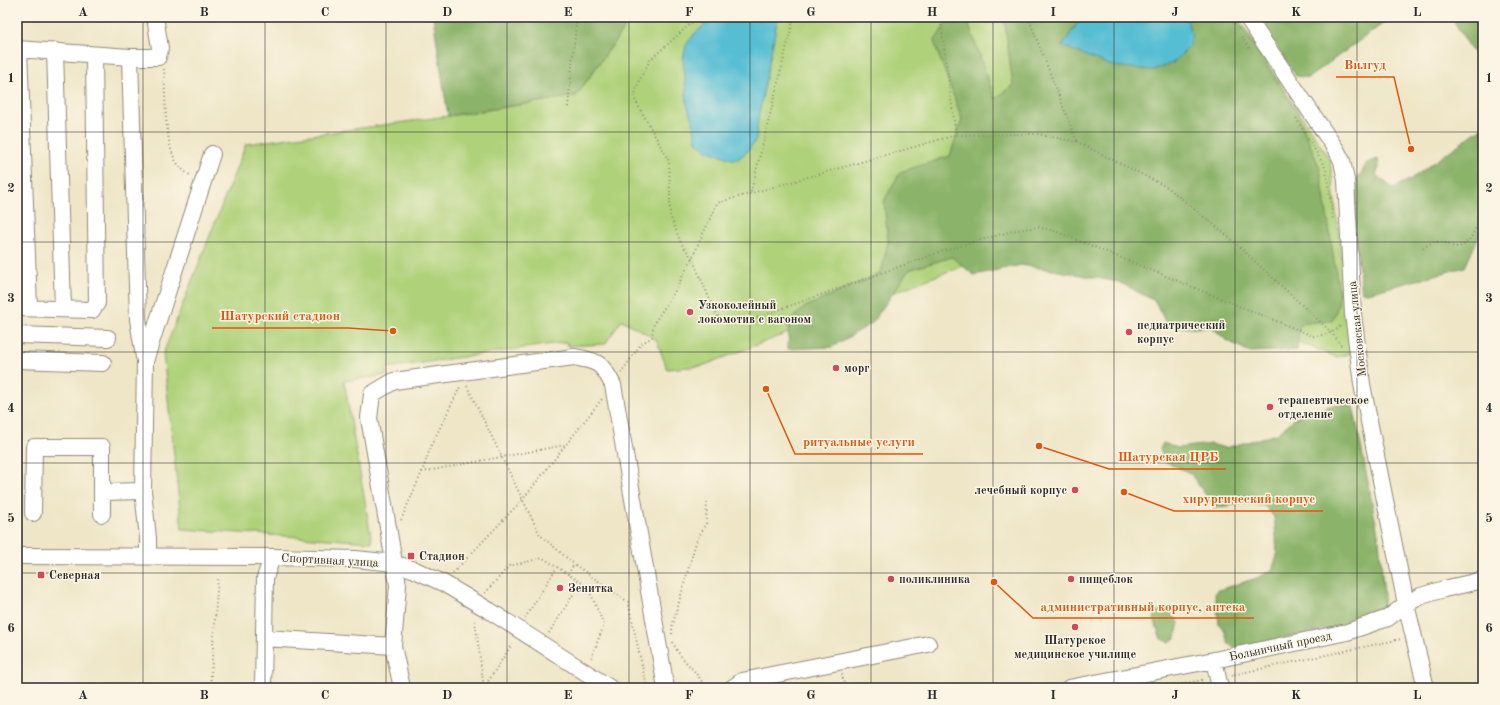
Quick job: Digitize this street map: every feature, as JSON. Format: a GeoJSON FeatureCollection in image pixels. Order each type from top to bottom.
{"type":"FeatureCollection","features":[{"type":"Feature","properties":{"kind":"street"},"geometry":{"type":"LineString","coordinates":[[94,55],[97,303],[92,310],[23,308],[18,49],[94,55],[158,57],[160,48],[155,17]]}},
{"type":"Feature","properties":{"kind":"street","name":"Московская улица"},"geometry":{"type":"LineString","coordinates":[[1242,23],[1301,96],[1342,161],[1347,192],[1353,314],[1357,350],[1370,426],[1406,604],[1426,688]]}},
{"type":"Feature","properties":{"kind":"street"},"geometry":{"type":"LineString","coordinates":[[55,51],[63,309]]}},
{"type":"Feature","properties":{"kind":"street"},"geometry":{"type":"LineString","coordinates":[[130,57],[138,319],[145,360],[143,491],[148,538],[148,556]]}},
{"type":"Feature","properties":{"kind":"street"},"geometry":{"type":"LineString","coordinates":[[145,360],[212,154]]}},
{"type":"Feature","properties":{"kind":"street"},"geometry":{"type":"LineString","coordinates":[[17,335],[108,338]]}},
{"type":"Feature","properties":{"kind":"street"},"geometry":{"type":"LineString","coordinates":[[402,688],[393,646],[398,585],[369,418],[372,394],[394,382],[464,376],[574,357],[593,360],[605,370],[613,385],[666,688]]}},
{"type":"Feature","properties":{"kind":"street"},"geometry":{"type":"LineString","coordinates":[[17,360],[103,363]]}},
{"type":"Feature","properties":{"kind":"street"},"geometry":{"type":"LineString","coordinates":[[33,513],[34,447],[102,447],[102,514]]}},
{"type":"Feature","properties":{"kind":"street"},"geometry":{"type":"LineString","coordinates":[[102,492],[143,491]]}},
{"type":"Feature","properties":{"kind":"street","name":"Спортивная улица"},"geometry":{"type":"LineString","coordinates":[[17,556],[356,558],[394,563],[415,570],[443,583],[490,611],[610,688]]}},
{"type":"Feature","properties":{"kind":"street"},"geometry":{"type":"LineString","coordinates":[[263,688],[265,578],[272,557]]}},
{"type":"Feature","properties":{"kind":"street","name":"Больничный проезд"},"geometry":{"type":"LineString","coordinates":[[1069,688],[1347,632],[1388,618],[1406,604],[1421,596],[1483,580]]}},
{"type":"Feature","properties":{"kind":"street"},"geometry":{"type":"LineString","coordinates":[[264,638],[393,646]]}},
{"type":"Feature","properties":{"kind":"street"},"geometry":{"type":"LineString","coordinates":[[732,688],[742,681],[928,644]]}},
{"type":"Feature","properties":{"kind":"street"},"geometry":{"type":"LineString","coordinates":[[1214,660],[1220,688]]}},
{"type":"Feature","properties":{"kind":"path"},"geometry":{"type":"LineString","coordinates":[[568,107],[577,17]]}},
{"type":"Feature","properties":{"kind":"path"},"geometry":{"type":"LineString","coordinates":[[576,24],[585,17]]}},
{"type":"Feature","properties":{"kind":"path"},"geometry":{"type":"LineString","coordinates":[[698,17],[650,60],[638,83],[634,98],[669,160],[670,215],[681,243],[692,258],[716,314],[725,324],[742,323],[943,251],[1016,230],[1038,227],[1056,231],[1313,336],[1321,336],[1331,332],[1341,325]]}},
{"type":"Feature","properties":{"kind":"path"},"geometry":{"type":"LineString","coordinates":[[750,193],[794,17]]}},
{"type":"Feature","properties":{"kind":"path"},"geometry":{"type":"LineString","coordinates":[[940,17],[956,135]]}},
{"type":"Feature","properties":{"kind":"path"},"geometry":{"type":"LineString","coordinates":[[1028,17],[1077,142]]}},
{"type":"Feature","properties":{"kind":"path"},"geometry":{"type":"LineString","coordinates":[[1229,17],[1242,23]]}},
{"type":"Feature","properties":{"kind":"path"},"geometry":{"type":"LineString","coordinates":[[1242,36],[1250,49]]}},
{"type":"Feature","properties":{"kind":"path"},"geometry":{"type":"LineString","coordinates":[[158,57],[164,66],[168,139],[173,154],[179,167],[202,184]]}},
{"type":"Feature","properties":{"kind":"path"},"geometry":{"type":"LineString","coordinates":[[1293,112],[1326,169],[1333,222]]}},
{"type":"Feature","properties":{"kind":"path"},"geometry":{"type":"LineString","coordinates":[[451,576],[523,499],[613,385],[641,344],[652,337],[654,323],[674,293],[717,203],[956,135],[1037,134],[1077,142],[1167,186],[1229,238],[1331,332],[1345,349]]}},
{"type":"Feature","properties":{"kind":"path"},"geometry":{"type":"LineString","coordinates":[[1423,248],[1434,241],[1446,243],[1454,247],[1463,246],[1471,238],[1483,212]]}},
{"type":"Feature","properties":{"kind":"path"},"geometry":{"type":"LineString","coordinates":[[464,376],[540,535],[574,564],[628,602],[647,688]]}},
{"type":"Feature","properties":{"kind":"path"},"geometry":{"type":"LineString","coordinates":[[400,523],[422,472],[431,446],[464,376]]}},
{"type":"Feature","properties":{"kind":"path"},"geometry":{"type":"LineString","coordinates":[[422,472],[566,444]]}},
{"type":"Feature","properties":{"kind":"path"},"geometry":{"type":"LineString","coordinates":[[705,688],[702,680],[676,650],[672,638],[672,627],[696,542],[706,523],[707,503]]}},
{"type":"Feature","properties":{"kind":"path"},"geometry":{"type":"LineString","coordinates":[[484,595],[509,566],[543,558],[588,587],[604,625],[591,658]]}},
{"type":"Feature","properties":{"kind":"path"},"geometry":{"type":"LineString","coordinates":[[568,574],[574,564]]}},
{"type":"Feature","properties":{"kind":"path"},"geometry":{"type":"LineString","coordinates":[[525,619],[557,567]]}},
{"type":"Feature","properties":{"kind":"path"},"geometry":{"type":"LineString","coordinates":[[210,688],[218,577]]}},
{"type":"Feature","properties":{"kind":"path"},"geometry":{"type":"LineString","coordinates":[[549,633],[581,582]]}},
{"type":"Feature","properties":{"kind":"path"},"geometry":{"type":"LineString","coordinates":[[475,621],[484,688]]}},
{"type":"Feature","properties":{"kind":"path"},"geometry":{"type":"LineString","coordinates":[[1232,675],[1402,638],[1403,646]]}},
{"type":"Feature","properties":{"kind":"path"},"geometry":{"type":"LineString","coordinates":[[484,688],[512,644]]}},
{"type":"Feature","properties":{"kind":"path"},"geometry":{"type":"LineString","coordinates":[[1162,688],[1202,680],[1203,688]]}},
{"type":"Feature","properties":{"kind":"green space"},"geometry":{"type":"Polygon","coordinates":[[[433,17],[632,17],[576,96],[448,116],[433,17]]]}},
{"type":"Feature","properties":{"kind":"green space"},"geometry":{"type":"Polygon","coordinates":[[[632,17],[1238,17],[1330,160],[1353,353],[1336,357],[1035,238],[702,366],[667,369],[657,341],[622,320],[605,344],[568,346],[567,342],[387,368],[387,375],[344,381],[372,542],[182,529],[163,354],[246,144],[448,116],[576,96],[632,17]]]}},
{"type":"Feature","properties":{"kind":"green space"},"geometry":{"type":"Polygon","coordinates":[[[950,17],[966,17],[995,99],[1013,85],[1004,17],[1082,17],[1062,46],[1187,20],[1182,17],[1235,17],[1297,112],[1320,169],[1339,292],[1338,306],[1332,321],[1304,323],[1299,326],[1297,350],[1250,352],[1226,340],[1212,327],[1191,328],[1167,325],[1155,301],[1119,282],[1021,265],[974,275],[952,257],[909,270],[872,323],[832,347],[788,349],[789,322],[805,307],[881,273],[888,242],[884,201],[900,172],[950,156],[962,119],[934,42],[950,17]]]}},
{"type":"Feature","properties":{"kind":"green space"},"geometry":{"type":"Polygon","coordinates":[[[1258,17],[1392,17],[1308,78],[1296,76],[1258,17]]]}},
{"type":"Feature","properties":{"kind":"green space"},"geometry":{"type":"Polygon","coordinates":[[[1451,17],[1474,17],[1483,38],[1483,68],[1451,17]]]}},
{"type":"Feature","properties":{"kind":"green space"},"geometry":{"type":"Polygon","coordinates":[[[1483,127],[1483,227],[1465,267],[1368,293],[1362,292],[1358,263],[1353,187],[1367,163],[1378,159],[1379,167],[1376,175],[1393,188],[1411,179],[1483,127]]]}},
{"type":"Feature","properties":{"kind":"green space"},"geometry":{"type":"Polygon","coordinates":[[[1336,404],[1352,405],[1354,410],[1379,539],[1384,596],[1382,612],[1349,625],[1235,647],[1228,644],[1225,631],[1219,624],[1215,593],[1219,590],[1257,578],[1272,570],[1277,556],[1274,517],[1265,506],[1242,503],[1215,508],[1190,473],[1164,461],[1160,449],[1163,443],[1178,448],[1211,444],[1225,448],[1277,434],[1295,418],[1336,404]]]}},
{"type":"Feature","properties":{"kind":"green space"},"geometry":{"type":"Polygon","coordinates":[[[1155,611],[1169,611],[1179,622],[1176,637],[1170,642],[1161,639],[1154,619],[1155,611]]]}},
{"type":"Feature","properties":{"kind":"water"},"geometry":{"type":"Polygon","coordinates":[[[715,17],[778,17],[758,120],[756,140],[748,151],[738,159],[732,159],[707,150],[696,142],[694,126],[687,105],[683,59],[686,45],[696,32],[715,17]]]}},
{"type":"Feature","properties":{"kind":"water"},"geometry":{"type":"Polygon","coordinates":[[[1082,17],[1182,17],[1187,20],[1192,36],[1188,48],[1173,63],[1153,70],[1112,66],[1062,46],[1082,17]]]}},
{"type":"Feature","properties":{"kind":"place","name":"Вилгуд"},"geometry":{"type":"Point","coordinates":[1411,149]}},
{"type":"Feature","properties":{"kind":"place","name":"Узкоколейный локомотив с вагоном"},"geometry":{"type":"Point","coordinates":[690,312]}},
{"type":"Feature","properties":{"kind":"place","name":"Шатурский стадион"},"geometry":{"type":"Point","coordinates":[393,331]}},
{"type":"Feature","properties":{"kind":"place","name":"педиатрический корпус"},"geometry":{"type":"Point","coordinates":[1129,332]}},
{"type":"Feature","properties":{"kind":"place","name":"морг"},"geometry":{"type":"Point","coordinates":[836,368]}},
{"type":"Feature","properties":{"kind":"place","name":"ритуальные услуги"},"geometry":{"type":"Point","coordinates":[766,389]}},
{"type":"Feature","properties":{"kind":"place","name":"терапевтическое отделение"},"geometry":{"type":"Point","coordinates":[1270,407]}},
{"type":"Feature","properties":{"kind":"place","name":"Шатурская ЦРБ"},"geometry":{"type":"Point","coordinates":[1039,446]}},
{"type":"Feature","properties":{"kind":"place","name":"лечебный корпус"},"geometry":{"type":"Point","coordinates":[1075,490]}},
{"type":"Feature","properties":{"kind":"place","name":"хирургический корпус"},"geometry":{"type":"Point","coordinates":[1124,492]}},
{"type":"Feature","properties":{"kind":"place","name":"Стадион"},"geometry":{"type":"Point","coordinates":[411,556]}},
{"type":"Feature","properties":{"kind":"place","name":"Северная"},"geometry":{"type":"Point","coordinates":[41,575]}},
{"type":"Feature","properties":{"kind":"place","name":"поликлиника"},"geometry":{"type":"Point","coordinates":[891,579]}},
{"type":"Feature","properties":{"kind":"place","name":"пищеблок"},"geometry":{"type":"Point","coordinates":[1071,579]}},
{"type":"Feature","properties":{"kind":"place","name":"административный корпус, аптека"},"geometry":{"type":"Point","coordinates":[994,582]}},
{"type":"Feature","properties":{"kind":"place","name":"Зенитка"},"geometry":{"type":"Point","coordinates":[560,588]}},
{"type":"Feature","properties":{"kind":"place","name":"Шатурское медицинское училище"},"geometry":{"type":"Point","coordinates":[1075,627]}}]}
